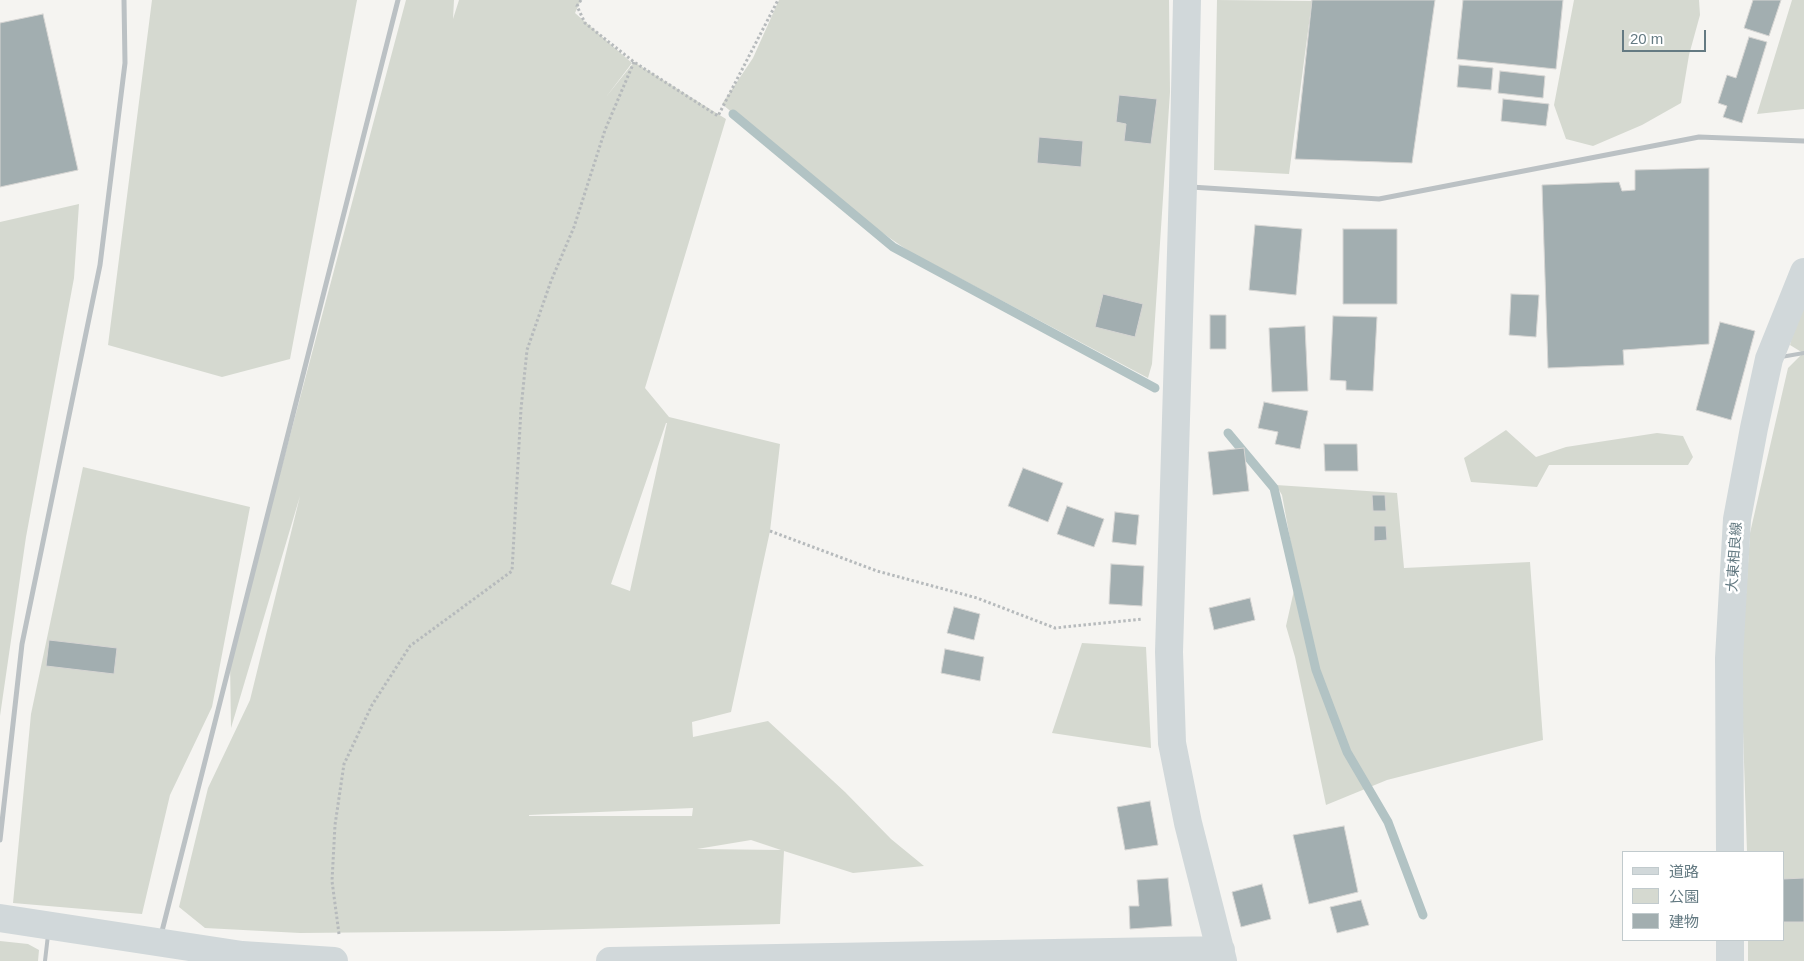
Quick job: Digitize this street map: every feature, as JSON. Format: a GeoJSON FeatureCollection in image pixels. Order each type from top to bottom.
{"type":"FeatureCollection","features":[{"type":"Feature","properties":{"kind":"street"},"geometry":{"type":"LineString","coordinates":[[0,840],[22,644],[100,265],[125,63],[124,0]]}},
{"type":"Feature","properties":{"kind":"street"},"geometry":{"type":"LineString","coordinates":[[159,942],[398,0]]}},
{"type":"Feature","properties":{"kind":"street"},"geometry":{"type":"LineString","coordinates":[[610,961],[1222,955],[1188,824],[1172,743],[1169,652],[1188,0]]}},
{"type":"Feature","properties":{"kind":"street"},"geometry":{"type":"LineString","coordinates":[[1184,186],[1378,199],[1698,137],[1804,141]]}},
{"type":"Feature","properties":{"kind":"street","name":"大東相良線"},"geometry":{"type":"LineString","coordinates":[[1730,851],[1730,658],[1738,519],[1754,428],[1769,359],[1804,272]]}},
{"type":"Feature","properties":{"kind":"street"},"geometry":{"type":"LineString","coordinates":[[0,918],[159,942],[242,958],[337,952]]}},
{"type":"Feature","properties":{"kind":"street"},"geometry":{"type":"LineString","coordinates":[[1730,941],[1730,961]]}},
{"type":"Feature","properties":{"kind":"lane"},"geometry":{"type":"LineString","coordinates":[[1769,359],[1804,352]]}},
{"type":"Feature","properties":{"kind":"lane"},"geometry":{"type":"LineString","coordinates":[[46,961],[49,925]]}},
{"type":"Feature","properties":{"kind":"path"},"geometry":{"type":"LineString","coordinates":[[581,0],[577,6],[586,22],[634,62],[718,116],[778,0]]}},
{"type":"Feature","properties":{"kind":"path"},"geometry":{"type":"LineString","coordinates":[[337,952],[332,881],[335,825],[344,764],[372,705],[410,646],[512,571],[521,409],[527,350],[574,227],[605,130],[634,62]]}},
{"type":"Feature","properties":{"kind":"path"},"geometry":{"type":"LineString","coordinates":[[770,531],[877,571],[977,598],[1055,628],[1170,616]]}},
{"type":"Feature","properties":{"kind":"green space"},"geometry":{"type":"Polygon","coordinates":[[[152,0],[357,0],[290,359],[222,377],[108,345],[152,0]]]}},
{"type":"Feature","properties":{"kind":"green space"},"geometry":{"type":"Polygon","coordinates":[[[406,0],[454,0],[453,19],[459,0],[581,0],[575,13],[632,63],[606,97],[634,62],[726,119],[645,388],[669,417],[780,444],[770,531],[731,712],[692,722],[693,737],[768,721],[845,792],[891,839],[924,866],[853,873],[784,851],[780,924],[504,931],[300,933],[205,928],[179,907],[208,788],[250,700],[300,496],[231,728],[230,661],[406,0]],[[667,423],[611,584],[630,591],[667,423]],[[693,808],[529,815],[692,816],[693,808]],[[751,840],[696,849],[781,850],[751,840]]]}},
{"type":"Feature","properties":{"kind":"green space"},"geometry":{"type":"Polygon","coordinates":[[[779,0],[1169,0],[1170,92],[1152,364],[1148,378],[910,252],[842,205],[722,104],[753,58],[779,0]]]}},
{"type":"Feature","properties":{"kind":"green space"},"geometry":{"type":"Polygon","coordinates":[[[1217,0],[1312,1],[1289,174],[1214,170],[1217,0]]]}},
{"type":"Feature","properties":{"kind":"green space"},"geometry":{"type":"Polygon","coordinates":[[[1574,0],[1699,0],[1700,15],[1689,55],[1681,103],[1642,125],[1593,146],[1566,139],[1554,105],[1574,0]]]}},
{"type":"Feature","properties":{"kind":"green space"},"geometry":{"type":"Polygon","coordinates":[[[1792,0],[1804,0],[1804,109],[1757,114],[1792,0]]]}},
{"type":"Feature","properties":{"kind":"green space"},"geometry":{"type":"Polygon","coordinates":[[[79,204],[74,278],[26,537],[0,716],[0,222],[79,204]]]}},
{"type":"Feature","properties":{"kind":"green space"},"geometry":{"type":"Polygon","coordinates":[[[1804,295],[1804,961],[1748,961],[1748,941],[1784,941],[1784,851],[1747,851],[1741,672],[1750,533],[1788,368],[1803,353],[1790,345],[1802,296],[1804,295]]]}},
{"type":"Feature","properties":{"kind":"green space"},"geometry":{"type":"Polygon","coordinates":[[[1506,430],[1536,457],[1566,447],[1657,433],[1683,436],[1693,457],[1688,465],[1549,465],[1537,487],[1471,482],[1464,458],[1506,430]]]}},
{"type":"Feature","properties":{"kind":"green space"},"geometry":{"type":"Polygon","coordinates":[[[83,467],[250,507],[212,707],[170,795],[142,914],[13,903],[31,714],[83,467]]]}},
{"type":"Feature","properties":{"kind":"green space"},"geometry":{"type":"Polygon","coordinates":[[[1276,485],[1397,493],[1404,568],[1530,562],[1543,740],[1387,780],[1326,805],[1295,657],[1286,626],[1297,577],[1282,495],[1276,485]]]}},
{"type":"Feature","properties":{"kind":"green space"},"geometry":{"type":"Polygon","coordinates":[[[1082,643],[1146,647],[1151,748],[1052,733],[1082,643]]]}},
{"type":"Feature","properties":{"kind":"green space"},"geometry":{"type":"Polygon","coordinates":[[[0,941],[28,944],[39,950],[38,961],[0,961],[0,941]]]}},
{"type":"Feature","properties":{"kind":"building"},"geometry":{"type":"Polygon","coordinates":[[[1312,0],[1435,0],[1412,163],[1295,159],[1312,0]]]}},
{"type":"Feature","properties":{"kind":"building"},"geometry":{"type":"Polygon","coordinates":[[[1463,0],[1563,0],[1556,69],[1457,59],[1463,0]]]}},
{"type":"Feature","properties":{"kind":"building"},"geometry":{"type":"Polygon","coordinates":[[[1753,0],[1781,0],[1769,36],[1744,28],[1753,0]]]}},
{"type":"Feature","properties":{"kind":"building"},"geometry":{"type":"Polygon","coordinates":[[[43,14],[78,170],[0,187],[0,23],[43,14]]]}},
{"type":"Feature","properties":{"kind":"building"},"geometry":{"type":"Polygon","coordinates":[[[1749,37],[1767,42],[1742,123],[1723,117],[1727,106],[1718,103],[1727,75],[1736,78],[1749,37]]]}},
{"type":"Feature","properties":{"kind":"building"},"geometry":{"type":"Polygon","coordinates":[[[1459,65],[1493,68],[1491,90],[1457,87],[1459,65]]]}},
{"type":"Feature","properties":{"kind":"building"},"geometry":{"type":"Polygon","coordinates":[[[1500,71],[1545,76],[1543,98],[1498,93],[1500,71]]]}},
{"type":"Feature","properties":{"kind":"building"},"geometry":{"type":"Polygon","coordinates":[[[1119,95],[1157,99],[1151,144],[1124,141],[1126,124],[1116,122],[1119,95]]]}},
{"type":"Feature","properties":{"kind":"building"},"geometry":{"type":"Polygon","coordinates":[[[1503,99],[1549,104],[1546,126],[1501,121],[1503,99]]]}},
{"type":"Feature","properties":{"kind":"building"},"geometry":{"type":"Polygon","coordinates":[[[1039,137],[1083,141],[1081,167],[1037,163],[1039,137]]]}},
{"type":"Feature","properties":{"kind":"building"},"geometry":{"type":"Polygon","coordinates":[[[1709,168],[1709,344],[1623,350],[1624,365],[1548,368],[1542,185],[1619,182],[1622,191],[1635,190],[1635,170],[1709,168]]]}},
{"type":"Feature","properties":{"kind":"building"},"geometry":{"type":"Polygon","coordinates":[[[1255,225],[1302,229],[1296,295],[1249,290],[1255,225]]]}},
{"type":"Feature","properties":{"kind":"building"},"geometry":{"type":"Polygon","coordinates":[[[1343,229],[1397,229],[1397,304],[1343,304],[1343,229]]]}},
{"type":"Feature","properties":{"kind":"building"},"geometry":{"type":"Polygon","coordinates":[[[1103,294],[1143,304],[1135,337],[1095,327],[1103,294]]]}},
{"type":"Feature","properties":{"kind":"building"},"geometry":{"type":"Polygon","coordinates":[[[1511,294],[1539,295],[1536,337],[1509,335],[1511,294]]]}},
{"type":"Feature","properties":{"kind":"building"},"geometry":{"type":"Polygon","coordinates":[[[1210,315],[1226,315],[1226,349],[1210,349],[1210,315]]]}},
{"type":"Feature","properties":{"kind":"building"},"geometry":{"type":"Polygon","coordinates":[[[1333,316],[1377,317],[1373,391],[1346,390],[1346,381],[1330,380],[1333,316]]]}},
{"type":"Feature","properties":{"kind":"building"},"geometry":{"type":"Polygon","coordinates":[[[1720,322],[1755,331],[1731,420],[1696,410],[1720,322]]]}},
{"type":"Feature","properties":{"kind":"building"},"geometry":{"type":"Polygon","coordinates":[[[1305,326],[1308,391],[1272,392],[1269,328],[1305,326]]]}},
{"type":"Feature","properties":{"kind":"building"},"geometry":{"type":"Polygon","coordinates":[[[1264,402],[1308,411],[1300,449],[1275,444],[1278,432],[1258,428],[1264,402]]]}},
{"type":"Feature","properties":{"kind":"building"},"geometry":{"type":"Polygon","coordinates":[[[1324,444],[1357,444],[1358,471],[1325,471],[1324,444]]]}},
{"type":"Feature","properties":{"kind":"building"},"geometry":{"type":"Polygon","coordinates":[[[1244,448],[1249,491],[1213,495],[1208,452],[1244,448]]]}},
{"type":"Feature","properties":{"kind":"building"},"geometry":{"type":"Polygon","coordinates":[[[1023,468],[1063,483],[1048,522],[1008,506],[1023,468]]]}},
{"type":"Feature","properties":{"kind":"building"},"geometry":{"type":"Polygon","coordinates":[[[1372,495],[1385,495],[1386,511],[1373,511],[1372,495]]]}},
{"type":"Feature","properties":{"kind":"building"},"geometry":{"type":"Polygon","coordinates":[[[1067,506],[1104,519],[1094,547],[1057,534],[1067,506]]]}},
{"type":"Feature","properties":{"kind":"building"},"geometry":{"type":"Polygon","coordinates":[[[1115,512],[1139,515],[1136,545],[1112,542],[1115,512]]]}},
{"type":"Feature","properties":{"kind":"building"},"geometry":{"type":"Polygon","coordinates":[[[1374,526],[1386,526],[1387,540],[1374,541],[1374,526]]]}},
{"type":"Feature","properties":{"kind":"building"},"geometry":{"type":"Polygon","coordinates":[[[1111,564],[1144,566],[1142,606],[1109,604],[1111,564]]]}},
{"type":"Feature","properties":{"kind":"building"},"geometry":{"type":"Polygon","coordinates":[[[1250,598],[1255,620],[1214,630],[1209,608],[1250,598]]]}},
{"type":"Feature","properties":{"kind":"building"},"geometry":{"type":"Polygon","coordinates":[[[954,607],[980,614],[974,640],[947,633],[954,607]]]}},
{"type":"Feature","properties":{"kind":"building"},"geometry":{"type":"Polygon","coordinates":[[[49,640],[117,648],[114,674],[46,666],[49,640]]]}},
{"type":"Feature","properties":{"kind":"building"},"geometry":{"type":"Polygon","coordinates":[[[945,649],[984,657],[980,681],[941,673],[945,649]]]}},
{"type":"Feature","properties":{"kind":"building"},"geometry":{"type":"Polygon","coordinates":[[[1150,801],[1158,845],[1125,850],[1117,807],[1150,801]]]}},
{"type":"Feature","properties":{"kind":"building"},"geometry":{"type":"Polygon","coordinates":[[[1344,826],[1358,892],[1309,904],[1293,835],[1344,826]]]}},
{"type":"Feature","properties":{"kind":"building"},"geometry":{"type":"Polygon","coordinates":[[[1168,878],[1172,926],[1130,929],[1129,906],[1139,906],[1137,880],[1168,878]]]}},
{"type":"Feature","properties":{"kind":"building"},"geometry":{"type":"Polygon","coordinates":[[[1804,878],[1804,922],[1784,922],[1784,879],[1804,878]]]}},
{"type":"Feature","properties":{"kind":"building"},"geometry":{"type":"Polygon","coordinates":[[[1262,884],[1271,919],[1241,927],[1232,892],[1262,884]]]}},
{"type":"Feature","properties":{"kind":"building"},"geometry":{"type":"Polygon","coordinates":[[[1361,900],[1369,925],[1337,933],[1330,907],[1361,900]]]}},
{"type":"Feature","properties":{"kind":"waterway"},"geometry":{"type":"LineString","coordinates":[[733,114],[893,247],[1155,388]]}},
{"type":"Feature","properties":{"kind":"waterway"},"geometry":{"type":"LineString","coordinates":[[1228,433],[1274,488],[1316,670],[1347,752],[1388,822],[1423,915]]}}]}
